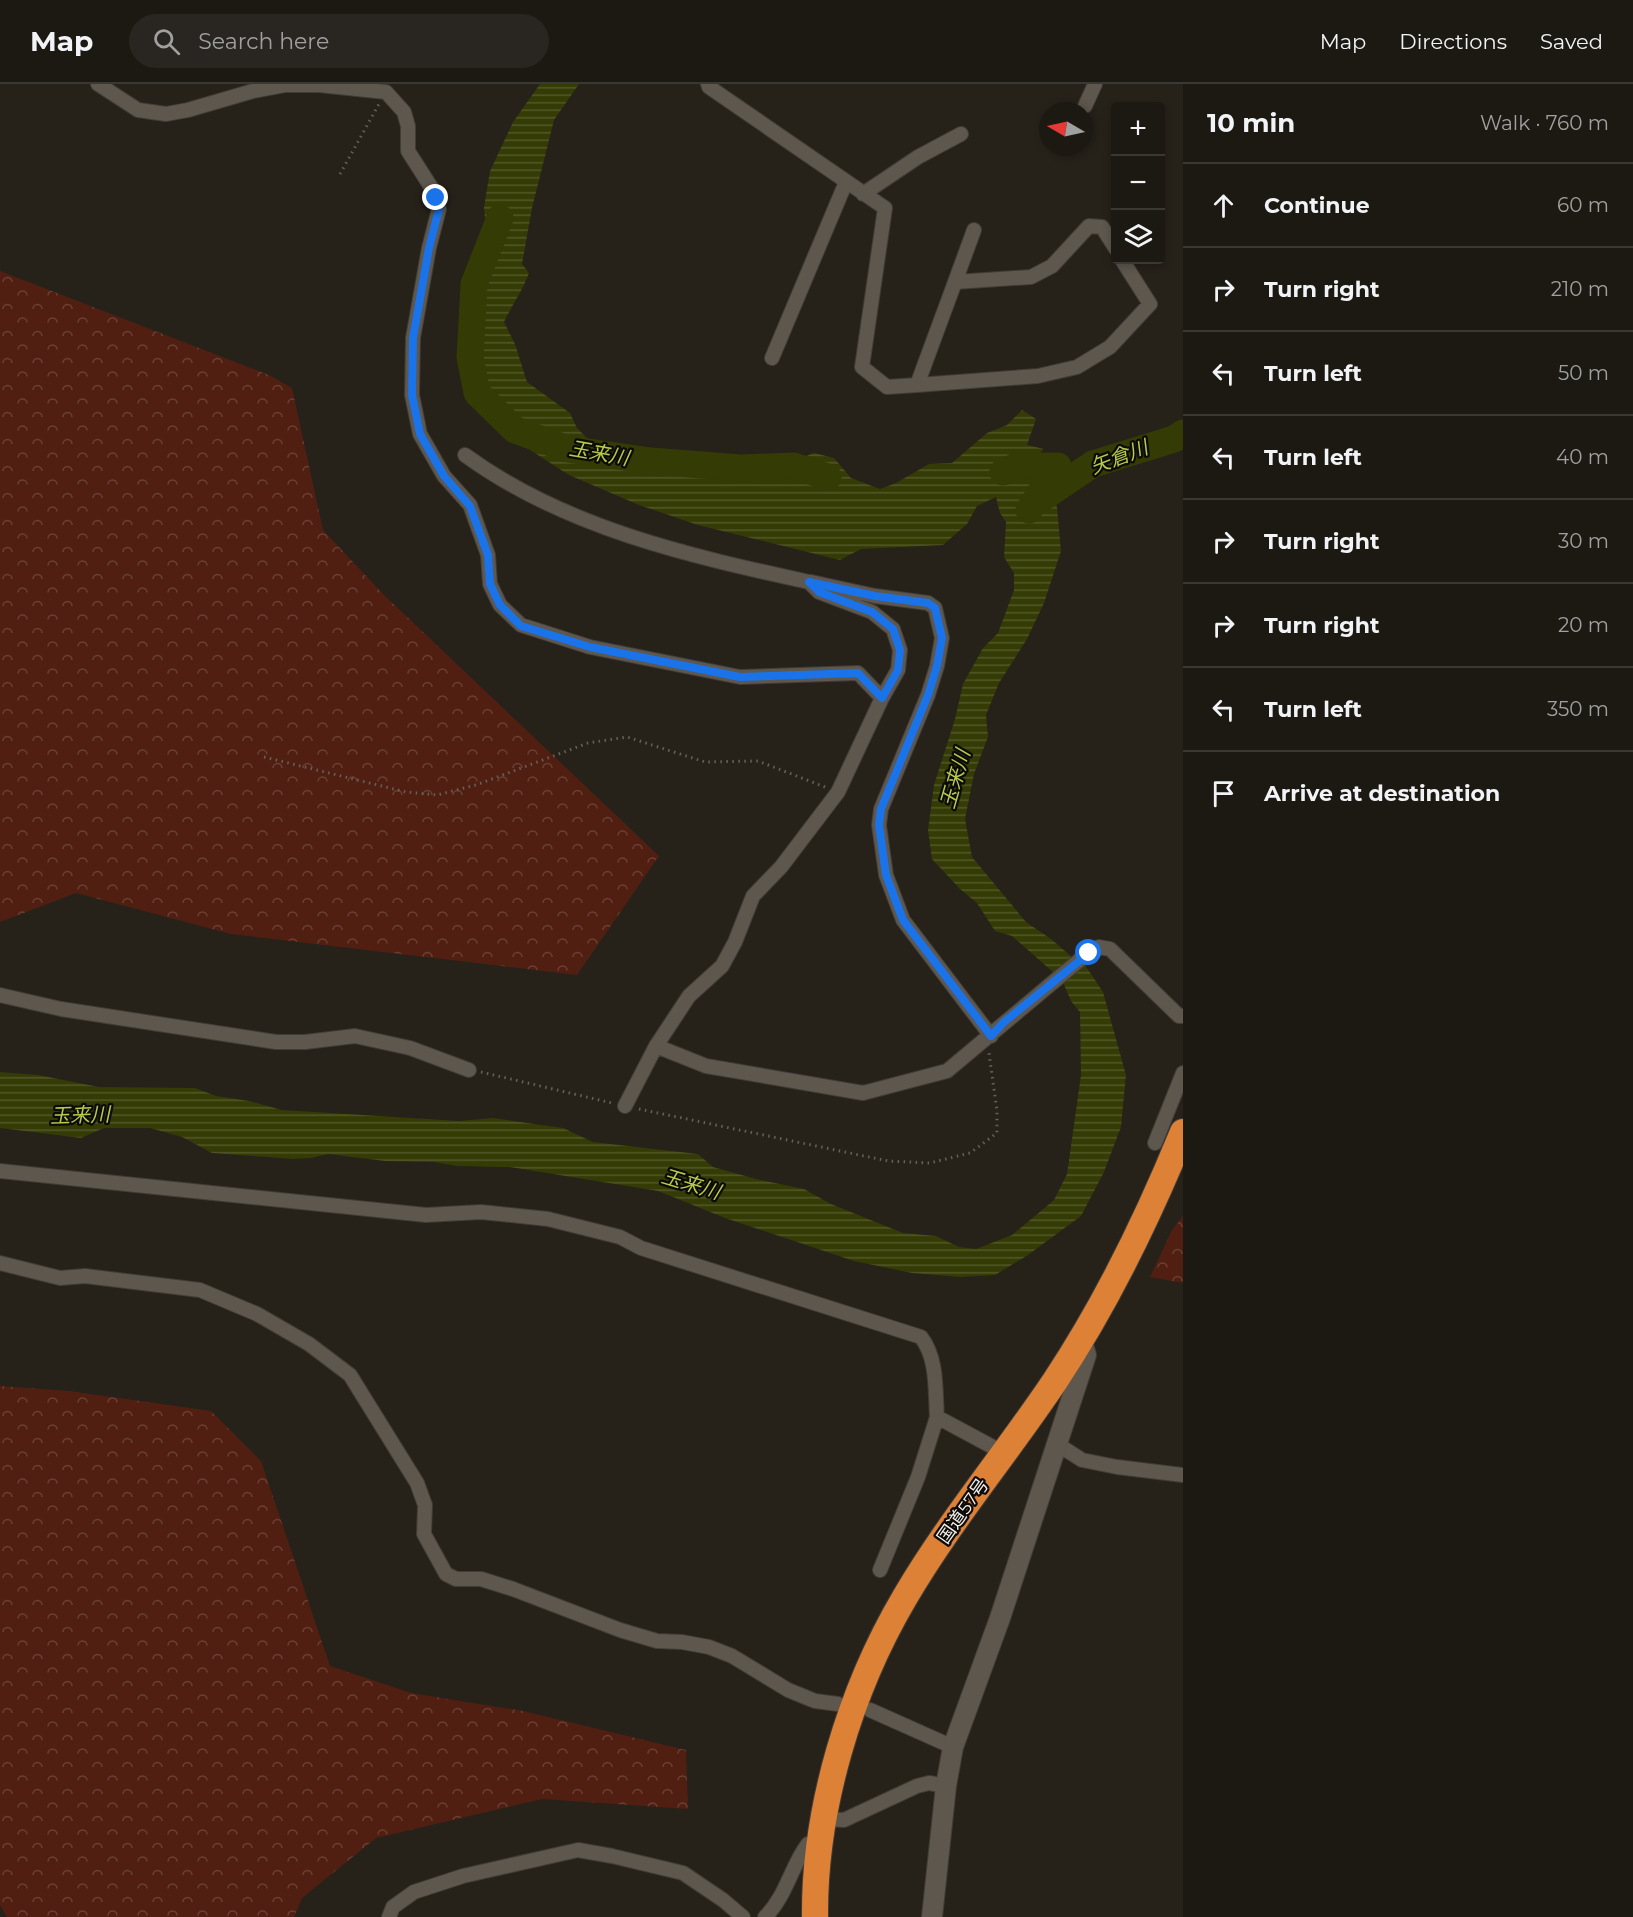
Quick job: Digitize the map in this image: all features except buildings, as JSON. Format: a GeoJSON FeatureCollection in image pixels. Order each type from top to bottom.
{"type":"FeatureCollection","features":[{"type":"Feature","properties":{"kind":"highway","name":"国道57号"},"geometry":{"type":"LineString","coordinates":[[815,1917],[823,1831],[835,1764],[851,1712],[883,1638],[931,1556],[1055,1380],[1081,1339],[1117,1275],[1165,1176],[1183,1132]]}},
{"type":"Feature","properties":{"kind":"street"},"geometry":{"type":"LineString","coordinates":[[98,84],[138,110],[166,114],[285,85],[389,88],[404,112],[408,126],[408,151],[431,188],[439,209],[429,248],[413,338],[412,395],[420,434],[444,476],[470,506],[488,555],[490,584],[500,605],[521,626],[590,647],[740,677],[858,673],[882,698]]}},
{"type":"Feature","properties":{"kind":"street"},"geometry":{"type":"LineString","coordinates":[[708,84],[885,208],[862,367],[887,387],[1038,376],[1077,367],[1110,347],[1150,304],[1125,264]]}},
{"type":"Feature","properties":{"kind":"street"},"geometry":{"type":"LineString","coordinates":[[1086,102],[1095,84]]}},
{"type":"Feature","properties":{"kind":"street"},"geometry":{"type":"LineString","coordinates":[[863,194],[918,157],[961,134]]}},
{"type":"Feature","properties":{"kind":"street"},"geometry":{"type":"LineString","coordinates":[[772,358],[846,182]]}},
{"type":"Feature","properties":{"kind":"street"},"geometry":{"type":"LineString","coordinates":[[956,282],[1031,277],[1052,266],[1089,226],[1102,227],[1111,241]]}},
{"type":"Feature","properties":{"kind":"street"},"geometry":{"type":"LineString","coordinates":[[917,385],[974,230]]}},
{"type":"Feature","properties":{"kind":"street"},"geometry":{"type":"LineString","coordinates":[[465,455],[496,478],[534,498],[619,533],[710,560],[875,596],[928,603],[935,608],[942,638],[937,666],[928,695],[881,809],[879,825],[886,875],[903,920],[989,1038]]}},
{"type":"Feature","properties":{"kind":"street"},"geometry":{"type":"LineString","coordinates":[[625,1106],[656,1046],[689,996],[722,966],[735,942],[753,896],[781,867],[838,792],[882,698],[898,670],[900,650],[893,629],[872,612],[819,592],[809,582]]}},
{"type":"Feature","properties":{"kind":"street"},"geometry":{"type":"LineString","coordinates":[[656,1046],[706,1066],[863,1093],[947,1071],[989,1038],[1004,1022],[1099,947],[1110,949],[1179,1016],[1183,1016]]}},
{"type":"Feature","properties":{"kind":"street"},"geometry":{"type":"LineString","coordinates":[[0,995],[61,1009],[276,1042],[305,1042],[355,1036],[410,1048],[469,1070]]}},
{"type":"Feature","properties":{"kind":"street"},"geometry":{"type":"LineString","coordinates":[[1155,1143],[1183,1073]]}},
{"type":"Feature","properties":{"kind":"street"},"geometry":{"type":"LineString","coordinates":[[0,1171],[426,1215],[481,1212],[548,1219],[620,1237],[641,1248],[912,1333],[921,1338],[928,1347],[933,1364],[937,1417],[918,1477],[880,1570]]}},
{"type":"Feature","properties":{"kind":"street"},"geometry":{"type":"LineString","coordinates":[[0,1263],[60,1278],[85,1276],[200,1290],[257,1314],[309,1344],[350,1375],[417,1483],[425,1505],[424,1534],[446,1574],[456,1579],[481,1579],[513,1588],[620,1630],[648,1638],[708,1647],[732,1656],[788,1690],[815,1701],[838,1704]]}},
{"type":"Feature","properties":{"kind":"street"},"geometry":{"type":"LineString","coordinates":[[932,1917],[946,1786],[953,1747],[1000,1618],[1086,1355],[1081,1339]]}},
{"type":"Feature","properties":{"kind":"street"},"geometry":{"type":"LineString","coordinates":[[937,1417],[1004,1453]]}},
{"type":"Feature","properties":{"kind":"street"},"geometry":{"type":"LineString","coordinates":[[1057,1444],[1082,1460],[1183,1475]]}},
{"type":"Feature","properties":{"kind":"street"},"geometry":{"type":"LineString","coordinates":[[870,1710],[953,1747]]}},
{"type":"Feature","properties":{"kind":"street"},"geometry":{"type":"LineString","coordinates":[[765,1917],[779,1898],[797,1857],[823,1831],[917,1785],[928,1783],[946,1786]]}},
{"type":"Feature","properties":{"kind":"street"},"geometry":{"type":"LineString","coordinates":[[389,1917],[393,1907],[414,1892],[463,1876],[578,1850],[682,1872],[723,1900],[743,1917]]}},
{"type":"Feature","properties":{"kind":"path"},"geometry":{"type":"LineString","coordinates":[[340,174],[389,88]]}},
{"type":"Feature","properties":{"kind":"path"},"geometry":{"type":"LineString","coordinates":[[264,757],[406,792],[437,795],[476,785],[588,743],[627,737],[705,762],[758,761],[838,792]]}},
{"type":"Feature","properties":{"kind":"path"},"geometry":{"type":"LineString","coordinates":[[469,1070],[625,1106],[888,1161],[930,1163],[970,1153],[997,1134],[997,1111],[989,1038]]}},
{"type":"Feature","properties":{"kind":"green space"},"geometry":{"type":"Polygon","coordinates":[[[0,271],[269,375],[292,388],[323,530],[384,595],[659,856],[577,975],[231,934],[76,893],[0,922],[0,271]]]}},
{"type":"Feature","properties":{"kind":"green space"},"geometry":{"type":"Polygon","coordinates":[[[1183,1216],[1183,1283],[1150,1277],[1172,1230],[1183,1216]]]}},
{"type":"Feature","properties":{"kind":"green space"},"geometry":{"type":"Polygon","coordinates":[[[0,1386],[69,1391],[211,1411],[261,1461],[330,1666],[411,1693],[523,1711],[686,1750],[688,1809],[542,1799],[376,1838],[302,1898],[294,1917],[7,1917],[0,1905],[0,1386]]]}},
{"type":"Feature","properties":{"kind":"water"},"geometry":{"type":"Polygon","coordinates":[[[540,84],[579,84],[554,120],[532,208],[522,264],[529,273],[504,322],[515,344],[527,382],[570,413],[577,428],[592,443],[622,460],[646,469],[668,457],[697,459],[733,473],[764,469],[790,479],[796,460],[814,453],[834,458],[851,478],[880,489],[896,483],[929,464],[952,463],[987,433],[1007,425],[1022,410],[1036,419],[1027,445],[1044,449],[1034,459],[1043,470],[1056,497],[1061,551],[1044,603],[1027,639],[999,683],[986,715],[988,737],[974,774],[965,819],[972,857],[1026,922],[1072,957],[1083,962],[1103,992],[1126,1075],[1121,1127],[1104,1172],[1081,1216],[1028,1255],[995,1275],[960,1277],[912,1273],[854,1261],[725,1218],[658,1191],[510,1167],[385,1161],[328,1154],[293,1159],[212,1153],[182,1137],[150,1128],[104,1128],[81,1138],[0,1128],[0,1072],[38,1075],[99,1087],[195,1088],[216,1096],[249,1101],[282,1110],[459,1121],[493,1118],[563,1128],[593,1142],[698,1154],[713,1167],[804,1189],[831,1204],[903,1233],[936,1236],[959,1247],[976,1249],[1012,1235],[1054,1200],[1067,1174],[1081,1075],[1080,1012],[1071,1001],[1062,980],[1012,936],[995,931],[977,903],[960,889],[932,859],[928,830],[934,785],[955,719],[963,684],[983,648],[998,633],[1014,590],[1014,573],[1004,557],[1006,522],[1000,513],[996,497],[977,506],[967,524],[943,545],[861,549],[840,560],[698,525],[639,505],[569,475],[530,450],[513,424],[512,412],[490,390],[474,358],[482,344],[475,306],[489,273],[484,207],[490,171],[513,122],[540,84]]]}},
{"type":"Feature","properties":{"kind":"waterway","name":"玉来川"},"geometry":{"type":"LineString","coordinates":[[500,218],[474,284],[470,357],[477,393],[515,430],[568,449],[651,461],[741,468],[794,466],[828,477]]}},
{"type":"Feature","properties":{"kind":"waterway","name":"矢倉川"},"geometry":{"type":"LineString","coordinates":[[1044,497],[1093,464],[1174,439],[1183,433]]}},
{"type":"Feature","properties":{"kind":"waterway","name":"玉来川"},"geometry":{"type":"LineString","coordinates":[[1003,472],[1017,466],[1058,466],[1029,510]]}},
{"type":"Feature","properties":{"kind":"route"},"geometry":{"type":"LineString","coordinates":[[436,198],[439,209],[429,248],[413,338],[412,395],[420,434],[444,476],[470,506],[488,555],[490,584],[500,605],[521,626],[590,647],[740,677],[858,673],[882,698],[898,670],[900,650],[893,629],[872,612],[819,592],[809,582],[875,596],[928,603],[935,608],[942,638],[937,666],[928,695],[881,809],[879,825],[886,875],[903,920],[991,1036],[1004,1022],[1089,953]]}}]}
